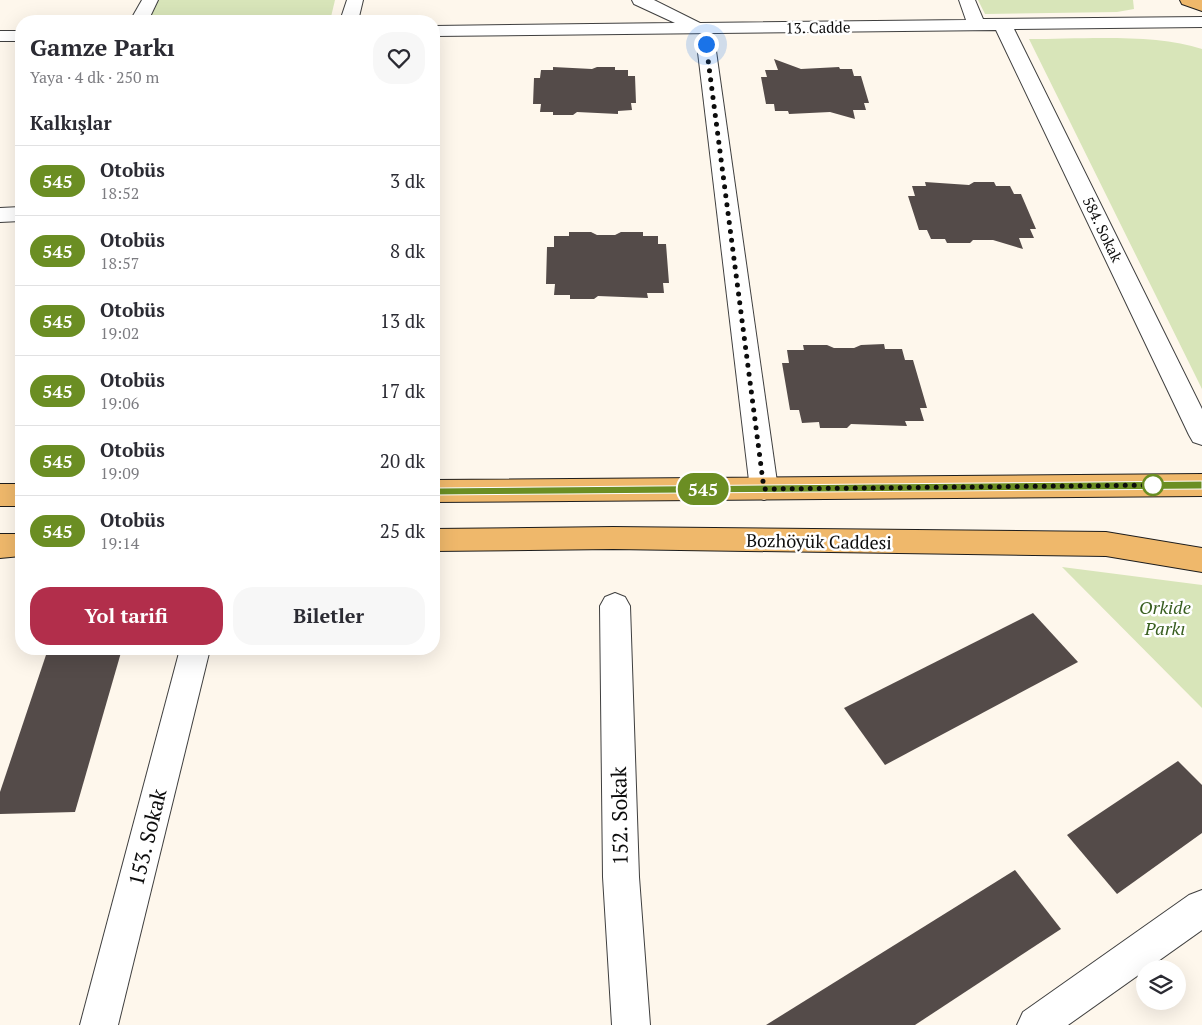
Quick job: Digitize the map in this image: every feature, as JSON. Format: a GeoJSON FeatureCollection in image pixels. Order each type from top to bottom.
{"type":"FeatureCollection","features":[{"type":"Feature","properties":{"kind":"main road"},"geometry":{"type":"LineString","coordinates":[[1188,0],[1202,6]]}},
{"type":"Feature","properties":{"kind":"main road"},"geometry":{"type":"LineString","coordinates":[[440,491],[1202,485]]}},
{"type":"Feature","properties":{"kind":"main road"},"geometry":{"type":"LineString","coordinates":[[0,495],[15,495]]}},
{"type":"Feature","properties":{"kind":"main road","name":"Bozhöyük Caddesi"},"geometry":{"type":"LineString","coordinates":[[440,540],[613,538],[1106,544],[1202,560]]}},
{"type":"Feature","properties":{"kind":"main road"},"geometry":{"type":"LineString","coordinates":[[0,546],[15,545]]}},
{"type":"Feature","properties":{"kind":"street"},"geometry":{"type":"LineString","coordinates":[[142,15],[150,0]]}},
{"type":"Feature","properties":{"kind":"street"},"geometry":{"type":"LineString","coordinates":[[351,15],[355,0]]}},
{"type":"Feature","properties":{"kind":"street"},"geometry":{"type":"LineString","coordinates":[[640,0],[703,36],[764,489]]}},
{"type":"Feature","properties":{"kind":"street"},"geometry":{"type":"LineString","coordinates":[[967,0],[977,25]]}},
{"type":"Feature","properties":{"kind":"street","name":"13. Cadde"},"geometry":{"type":"LineString","coordinates":[[440,31],[703,36],[1003,24],[1202,22]]}},
{"type":"Feature","properties":{"kind":"street","name":"584. Sokak"},"geometry":{"type":"LineString","coordinates":[[1003,24],[1202,435]]}},
{"type":"Feature","properties":{"kind":"street"},"geometry":{"type":"LineString","coordinates":[[0,36],[15,36]]}},
{"type":"Feature","properties":{"kind":"street"},"geometry":{"type":"LineString","coordinates":[[0,214],[15,214]]}},
{"type":"Feature","properties":{"kind":"street","name":"152. Sokak"},"geometry":{"type":"LineString","coordinates":[[615,606],[621,877],[631,1025]]}},
{"type":"Feature","properties":{"kind":"street","name":"153. Sokak"},"geometry":{"type":"LineString","coordinates":[[99,1025],[192,655]]}},
{"type":"Feature","properties":{"kind":"street"},"geometry":{"type":"LineString","coordinates":[[1036,1025],[1202,908]]}},
{"type":"Feature","properties":{"kind":"green space"},"geometry":{"type":"Polygon","coordinates":[[[157,0],[335,0],[331,15],[150,15],[157,0]]]}},
{"type":"Feature","properties":{"kind":"green space"},"geometry":{"type":"Polygon","coordinates":[[[978,0],[1133,0],[1134,9],[1117,12],[985,14],[978,0]]]}},
{"type":"Feature","properties":{"kind":"green space"},"geometry":{"type":"Polygon","coordinates":[[[1029,39],[1140,39],[1183,44],[1202,49],[1202,389],[1029,39]]]}},
{"type":"Feature","properties":{"kind":"green space","name":"Orkide Parkı"},"geometry":{"type":"Polygon","coordinates":[[[1062,567],[1202,585],[1202,708],[1062,567]]]}},
{"type":"Feature","properties":{"kind":"building"},"geometry":{"type":"Polygon","coordinates":[[[774,59],[801,69],[839,67],[840,69],[852,69],[854,76],[861,76],[869,103],[864,103],[866,110],[853,110],[855,119],[830,112],[789,114],[788,111],[775,111],[774,104],[766,104],[761,77],[767,77],[765,70],[778,70],[774,59]]]}},
{"type":"Feature","properties":{"kind":"building"},"geometry":{"type":"Polygon","coordinates":[[[553,67],[592,69],[597,67],[615,67],[615,70],[628,70],[628,76],[635,76],[636,103],[631,103],[632,110],[618,111],[618,114],[577,112],[573,115],[553,115],[553,112],[540,112],[541,104],[533,104],[534,78],[540,78],[541,70],[553,70],[553,67]]]}},
{"type":"Feature","properties":{"kind":"building"},"geometry":{"type":"Polygon","coordinates":[[[925,182],[969,185],[974,182],[994,182],[996,186],[1010,186],[1014,194],[1021,194],[1036,229],[1030,229],[1034,238],[1019,238],[1023,249],[993,240],[947,243],[945,239],[931,239],[927,230],[919,230],[908,196],[915,196],[912,186],[926,186],[925,182]]]}},
{"type":"Feature","properties":{"kind":"building"},"geometry":{"type":"Polygon","coordinates":[[[569,232],[615,235],[621,232],[643,232],[643,236],[658,236],[658,244],[666,244],[669,283],[663,283],[664,293],[647,293],[648,298],[598,296],[594,299],[570,299],[570,295],[554,295],[555,284],[546,284],[547,247],[554,247],[554,236],[569,236],[569,232]]]}},
{"type":"Feature","properties":{"kind":"building"},"geometry":{"type":"Polygon","coordinates":[[[884,344],[885,349],[902,349],[905,360],[913,360],[927,408],[920,408],[924,421],[905,421],[907,426],[851,424],[847,428],[820,428],[819,422],[802,423],[799,410],[790,410],[782,363],[789,363],[787,350],[804,350],[803,345],[854,348],[861,345],[884,344]]]}},
{"type":"Feature","properties":{"kind":"building"},"geometry":{"type":"Polygon","coordinates":[[[1033,613],[1078,662],[885,765],[844,708],[1033,613]]]}},
{"type":"Feature","properties":{"kind":"building"},"geometry":{"type":"Polygon","coordinates":[[[46,655],[120,655],[75,812],[0,814],[0,792],[46,655]]]}},
{"type":"Feature","properties":{"kind":"building"},"geometry":{"type":"Polygon","coordinates":[[[1178,761],[1202,785],[1202,833],[1117,894],[1067,835],[1178,761]]]}},
{"type":"Feature","properties":{"kind":"building"},"geometry":{"type":"Polygon","coordinates":[[[1015,870],[1061,929],[915,1025],[766,1025],[1015,870]]]}},
{"type":"Feature","properties":{"kind":"bus line","name":"545"},"geometry":{"type":"LineString","coordinates":[[440,491],[1202,485]]}},
{"type":"Feature","properties":{"kind":"route"},"geometry":{"type":"LineString","coordinates":[[706,44],[764,489],[1162,485],[1153,485]]}}]}
